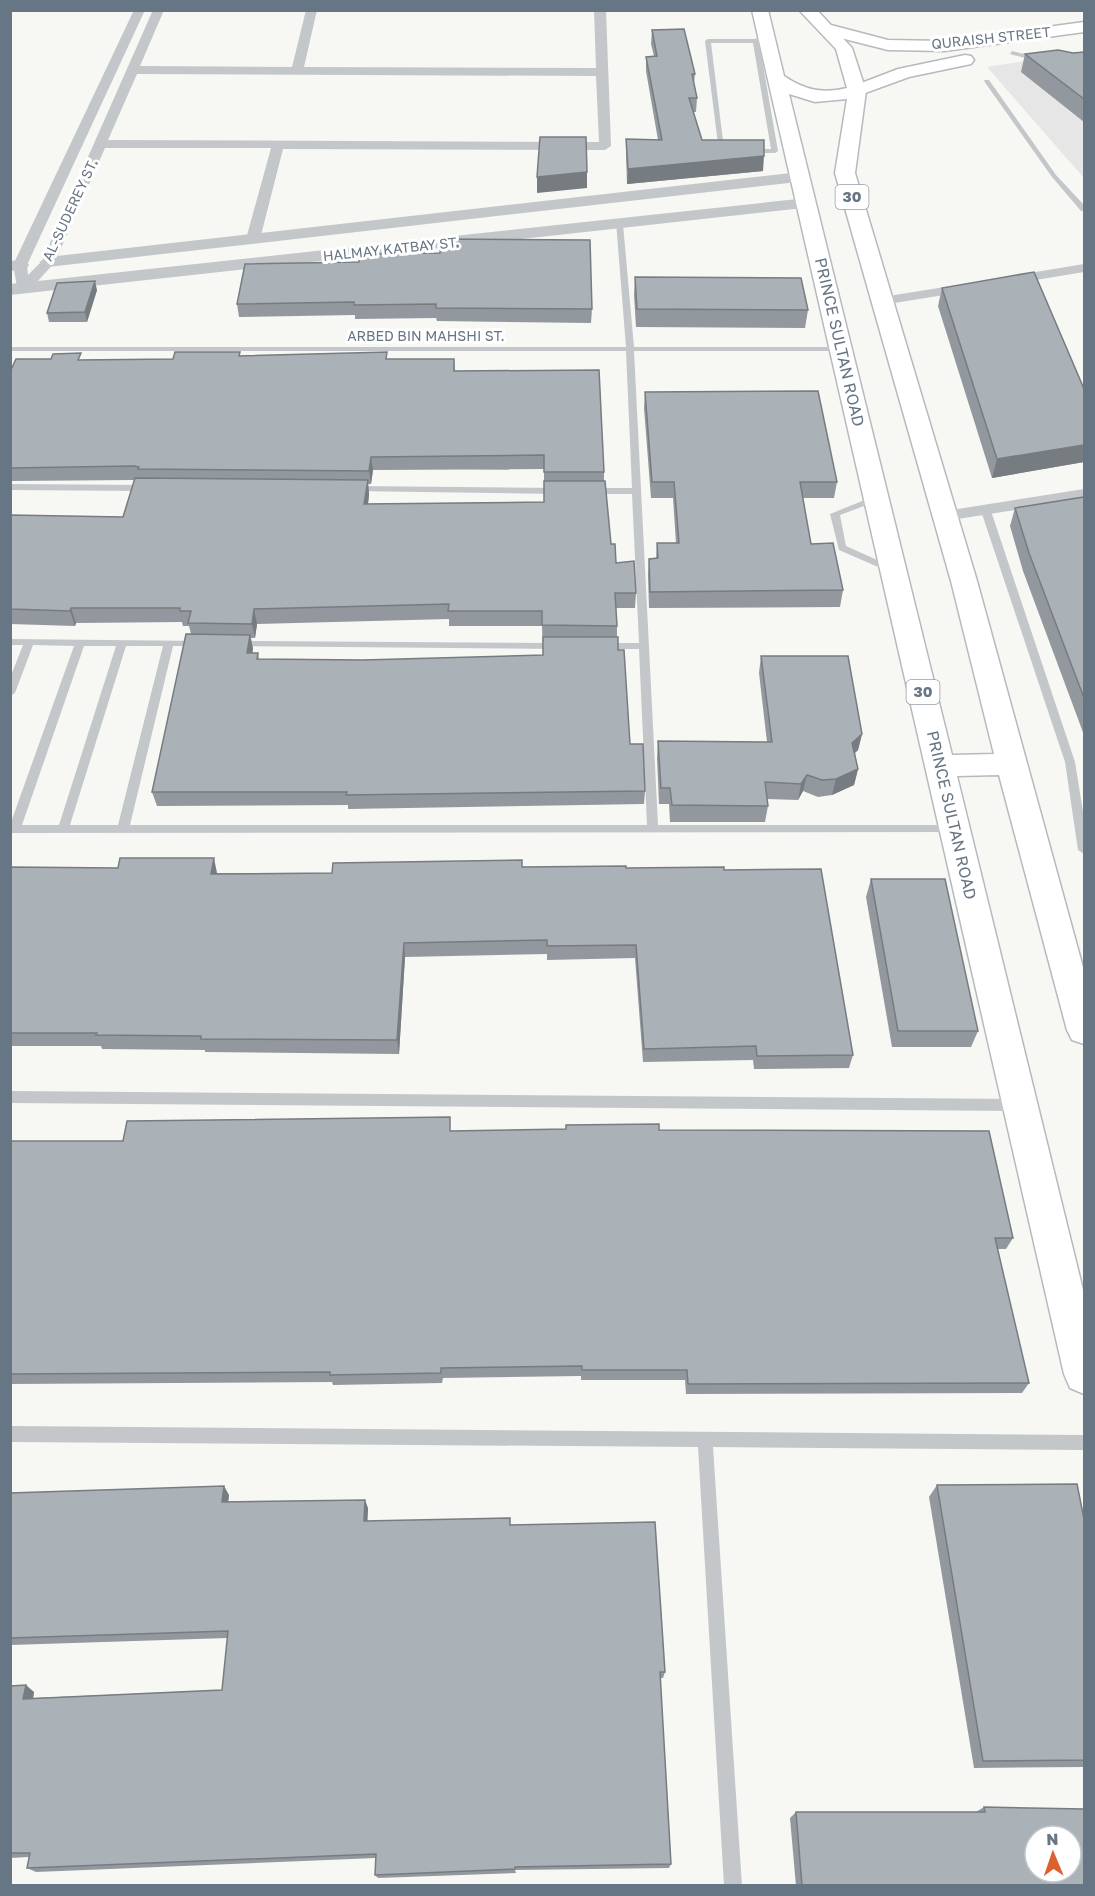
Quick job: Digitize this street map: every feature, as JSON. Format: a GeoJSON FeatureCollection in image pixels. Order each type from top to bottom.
{"type":"FeatureCollection","features":[{"type":"Feature","properties":{"kind":"main road","name":"30"},"geometry":{"type":"LineString","coordinates":[[807,10],[844,48],[857,91],[845,173],[945,516],[1084,1030]]}},
{"type":"Feature","properties":{"kind":"main road","name":"QURAISH STREET"},"geometry":{"type":"LineString","coordinates":[[826,29],[888,45],[944,46],[1084,27]]}},
{"type":"Feature","properties":{"kind":"main road","name":"PRINCE SULTAN ROAD"},"geometry":{"type":"LineString","coordinates":[[761,29],[777,79],[794,170],[842,350],[1084,1374]]}},
{"type":"Feature","properties":{"kind":"main road","name":"QURAISH STREET"},"geometry":{"type":"LineString","coordinates":[[777,79],[796,93],[813,97],[842,95],[904,73],[952,62],[1084,43]]}},
{"type":"Feature","properties":{"kind":"main road"},"geometry":{"type":"LineString","coordinates":[[940,766],[1011,764]]}},
{"type":"Feature","properties":{"kind":"street","name":"AL-SUDEREY ST."},"geometry":{"type":"LineString","coordinates":[[17,289],[15,266],[141,10]]}},
{"type":"Feature","properties":{"kind":"street","name":"AL-SUDEREY ST."},"geometry":{"type":"LineString","coordinates":[[17,289],[48,262],[159,10]]}},
{"type":"Feature","properties":{"kind":"street"},"geometry":{"type":"LineString","coordinates":[[297,70],[312,10]]}},
{"type":"Feature","properties":{"kind":"street"},"geometry":{"type":"LineString","coordinates":[[101,144],[605,146],[600,10]]}},
{"type":"Feature","properties":{"kind":"street"},"geometry":{"type":"LineString","coordinates":[[134,70],[602,72]]}},
{"type":"Feature","properties":{"kind":"street"},"geometry":{"type":"LineString","coordinates":[[253,239],[278,145]]}},
{"type":"Feature","properties":{"kind":"street","name":"HALMAY KATBAY ST."},"geometry":{"type":"LineString","coordinates":[[15,266],[253,239],[794,170]]}},
{"type":"Feature","properties":{"kind":"street","name":"HALMAY KATBAY ST."},"geometry":{"type":"LineString","coordinates":[[17,289],[619,224],[794,170]]}},
{"type":"Feature","properties":{"kind":"street"},"geometry":{"type":"LineString","coordinates":[[882,301],[1084,268]]}},
{"type":"Feature","properties":{"kind":"street"},"geometry":{"type":"LineString","coordinates":[[945,516],[1084,494]]}},
{"type":"Feature","properties":{"kind":"lane"},"geometry":{"type":"LineString","coordinates":[[732,151],[721,151],[708,41],[761,29],[794,170]]}},
{"type":"Feature","properties":{"kind":"lane"},"geometry":{"type":"LineString","coordinates":[[1012,53],[1049,62]]}},
{"type":"Feature","properties":{"kind":"lane"},"geometry":{"type":"LineString","coordinates":[[987,81],[1054,176],[1084,209]]}},
{"type":"Feature","properties":{"kind":"lane"},"geometry":{"type":"LineString","coordinates":[[742,151],[775,151],[794,170]]}},
{"type":"Feature","properties":{"kind":"lane"},"geometry":{"type":"LineString","coordinates":[[619,224],[630,350],[653,829]]}},
{"type":"Feature","properties":{"kind":"lane","name":"ARBED BIN MAHSHI ST."},"geometry":{"type":"LineString","coordinates":[[10,349],[842,350]]}},
{"type":"Feature","properties":{"kind":"lane"},"geometry":{"type":"LineString","coordinates":[[10,487],[152,488]]}},
{"type":"Feature","properties":{"kind":"lane"},"geometry":{"type":"LineString","coordinates":[[342,489],[566,491]]}},
{"type":"Feature","properties":{"kind":"lane"},"geometry":{"type":"LineString","coordinates":[[578,491],[637,491]]}},
{"type":"Feature","properties":{"kind":"lane"},"geometry":{"type":"LineString","coordinates":[[877,498],[835,514],[842,548],[894,571]]}},
{"type":"Feature","properties":{"kind":"lane"},"geometry":{"type":"LineString","coordinates":[[985,508],[1070,762],[1084,850]]}},
{"type":"Feature","properties":{"kind":"lane"},"geometry":{"type":"LineString","coordinates":[[10,642],[205,644]]}},
{"type":"Feature","properties":{"kind":"lane"},"geometry":{"type":"LineString","coordinates":[[10,693],[29,642]]}},
{"type":"Feature","properties":{"kind":"lane"},"geometry":{"type":"LineString","coordinates":[[80,643],[13,829],[956,829]]}},
{"type":"Feature","properties":{"kind":"lane"},"geometry":{"type":"LineString","coordinates":[[63,829],[122,643]]}},
{"type":"Feature","properties":{"kind":"lane"},"geometry":{"type":"LineString","coordinates":[[123,829],[169,643]]}},
{"type":"Feature","properties":{"kind":"lane"},"geometry":{"type":"LineString","coordinates":[[229,644],[573,646]]}},
{"type":"Feature","properties":{"kind":"lane"},"geometry":{"type":"LineString","coordinates":[[597,646],[644,646]]}},
{"type":"Feature","properties":{"kind":"lane"},"geometry":{"type":"LineString","coordinates":[[10,1096],[1021,1105]]}},
{"type":"Feature","properties":{"kind":"lane"},"geometry":{"type":"LineString","coordinates":[[10,1434],[1084,1443]]}},
{"type":"Feature","properties":{"kind":"lane"},"geometry":{"type":"LineString","coordinates":[[705,1440],[733,1886]]}},
{"type":"Feature","properties":{"kind":"shaded area"},"geometry":{"type":"Polygon","coordinates":[[[1084,52],[1084,178],[987,67],[1084,52]]]}},
{"type":"Feature","properties":{"kind":"building"},"geometry":{"type":"Polygon","coordinates":[[[684,29],[695,74],[692,74],[697,98],[689,98],[702,140],[764,140],[764,156],[628,169],[626,139],[662,140],[646,57],[657,56],[652,30],[684,29]]]}},
{"type":"Feature","properties":{"kind":"building"},"geometry":{"type":"Polygon","coordinates":[[[1058,50],[1073,53],[1084,52],[1084,99],[1025,54],[1058,50]]]}},
{"type":"Feature","properties":{"kind":"building"},"geometry":{"type":"Polygon","coordinates":[[[540,137],[586,137],[587,172],[537,177],[540,137]]]}},
{"type":"Feature","properties":{"kind":"building"},"geometry":{"type":"Polygon","coordinates":[[[441,239],[590,240],[592,309],[436,308],[436,304],[354,305],[354,302],[237,304],[245,264],[359,262],[360,254],[440,253],[441,239]]]}},
{"type":"Feature","properties":{"kind":"building"},"geometry":{"type":"Polygon","coordinates":[[[1034,272],[1084,389],[1084,445],[997,459],[942,288],[1034,272]]]}},
{"type":"Feature","properties":{"kind":"building"},"geometry":{"type":"Polygon","coordinates":[[[635,277],[801,278],[808,310],[637,309],[635,277]]]}},
{"type":"Feature","properties":{"kind":"building"},"geometry":{"type":"Polygon","coordinates":[[[95,281],[85,312],[47,313],[57,283],[95,281]]]}},
{"type":"Feature","properties":{"kind":"building"},"geometry":{"type":"Polygon","coordinates":[[[175,352],[240,352],[239,356],[387,352],[386,359],[454,359],[454,371],[599,370],[604,472],[544,472],[544,455],[371,457],[369,471],[138,469],[139,467],[134,466],[10,468],[10,372],[16,359],[51,359],[53,354],[81,353],[78,360],[173,359],[175,352]]]}},
{"type":"Feature","properties":{"kind":"building"},"geometry":{"type":"Polygon","coordinates":[[[818,391],[837,482],[800,482],[811,544],[833,543],[843,590],[650,592],[649,559],[658,558],[657,543],[679,543],[674,482],[652,482],[645,392],[818,391]]]}},
{"type":"Feature","properties":{"kind":"building"},"geometry":{"type":"Polygon","coordinates":[[[135,478],[368,480],[364,504],[544,502],[544,481],[605,481],[611,544],[615,544],[616,563],[634,561],[636,593],[615,593],[617,626],[542,625],[542,611],[448,611],[449,604],[254,609],[252,624],[188,623],[191,611],[180,611],[180,608],[71,608],[70,611],[10,609],[10,515],[123,517],[135,478]]]}},
{"type":"Feature","properties":{"kind":"building"},"geometry":{"type":"Polygon","coordinates":[[[1084,497],[1084,698],[1029,553],[1015,508],[1084,497]]]}},
{"type":"Feature","properties":{"kind":"building"},"geometry":{"type":"Polygon","coordinates":[[[186,634],[250,635],[247,653],[258,653],[257,659],[363,660],[543,655],[543,637],[618,637],[618,650],[624,650],[630,744],[643,744],[645,791],[346,795],[347,792],[152,792],[186,634]]]}},
{"type":"Feature","properties":{"kind":"building"},"geometry":{"type":"Polygon","coordinates":[[[761,656],[848,656],[862,734],[852,743],[858,769],[836,779],[822,780],[807,775],[801,784],[765,782],[768,806],[672,805],[670,788],[661,788],[658,741],[772,742],[761,656]]]}},
{"type":"Feature","properties":{"kind":"building"},"geometry":{"type":"Polygon","coordinates":[[[120,858],[214,858],[211,874],[332,873],[333,863],[522,860],[522,867],[821,869],[853,1055],[757,1056],[756,1046],[644,1049],[636,945],[547,946],[547,940],[404,943],[397,1040],[201,1039],[201,1036],[10,1033],[10,867],[118,868],[120,858]]]}},
{"type":"Feature","properties":{"kind":"building"},"geometry":{"type":"Polygon","coordinates":[[[871,879],[945,879],[978,1031],[898,1031],[871,879]]]}},
{"type":"Feature","properties":{"kind":"building"},"geometry":{"type":"Polygon","coordinates":[[[450,1117],[450,1131],[566,1129],[566,1125],[659,1124],[659,1130],[989,1131],[1013,1238],[995,1238],[1029,1383],[688,1384],[687,1370],[582,1370],[582,1366],[441,1368],[441,1373],[330,1375],[330,1372],[10,1374],[10,1141],[123,1141],[127,1121],[450,1117]]]}},
{"type":"Feature","properties":{"kind":"building"},"geometry":{"type":"Polygon","coordinates":[[[1077,1484],[1084,1519],[1084,1760],[983,1761],[937,1485],[1077,1484]]]}},
{"type":"Feature","properties":{"kind":"building"},"geometry":{"type":"Polygon","coordinates":[[[224,1486],[222,1502],[365,1500],[364,1521],[510,1518],[510,1525],[655,1522],[665,1672],[660,1672],[671,1864],[515,1867],[515,1869],[375,1875],[376,1854],[27,1868],[30,1853],[10,1853],[10,1686],[26,1685],[23,1699],[222,1690],[228,1631],[10,1638],[10,1493],[224,1486]]]}},
{"type":"Feature","properties":{"kind":"building"},"geometry":{"type":"Polygon","coordinates":[[[984,1807],[1084,1809],[1084,1886],[802,1886],[796,1812],[985,1812],[984,1807]]]}}]}
